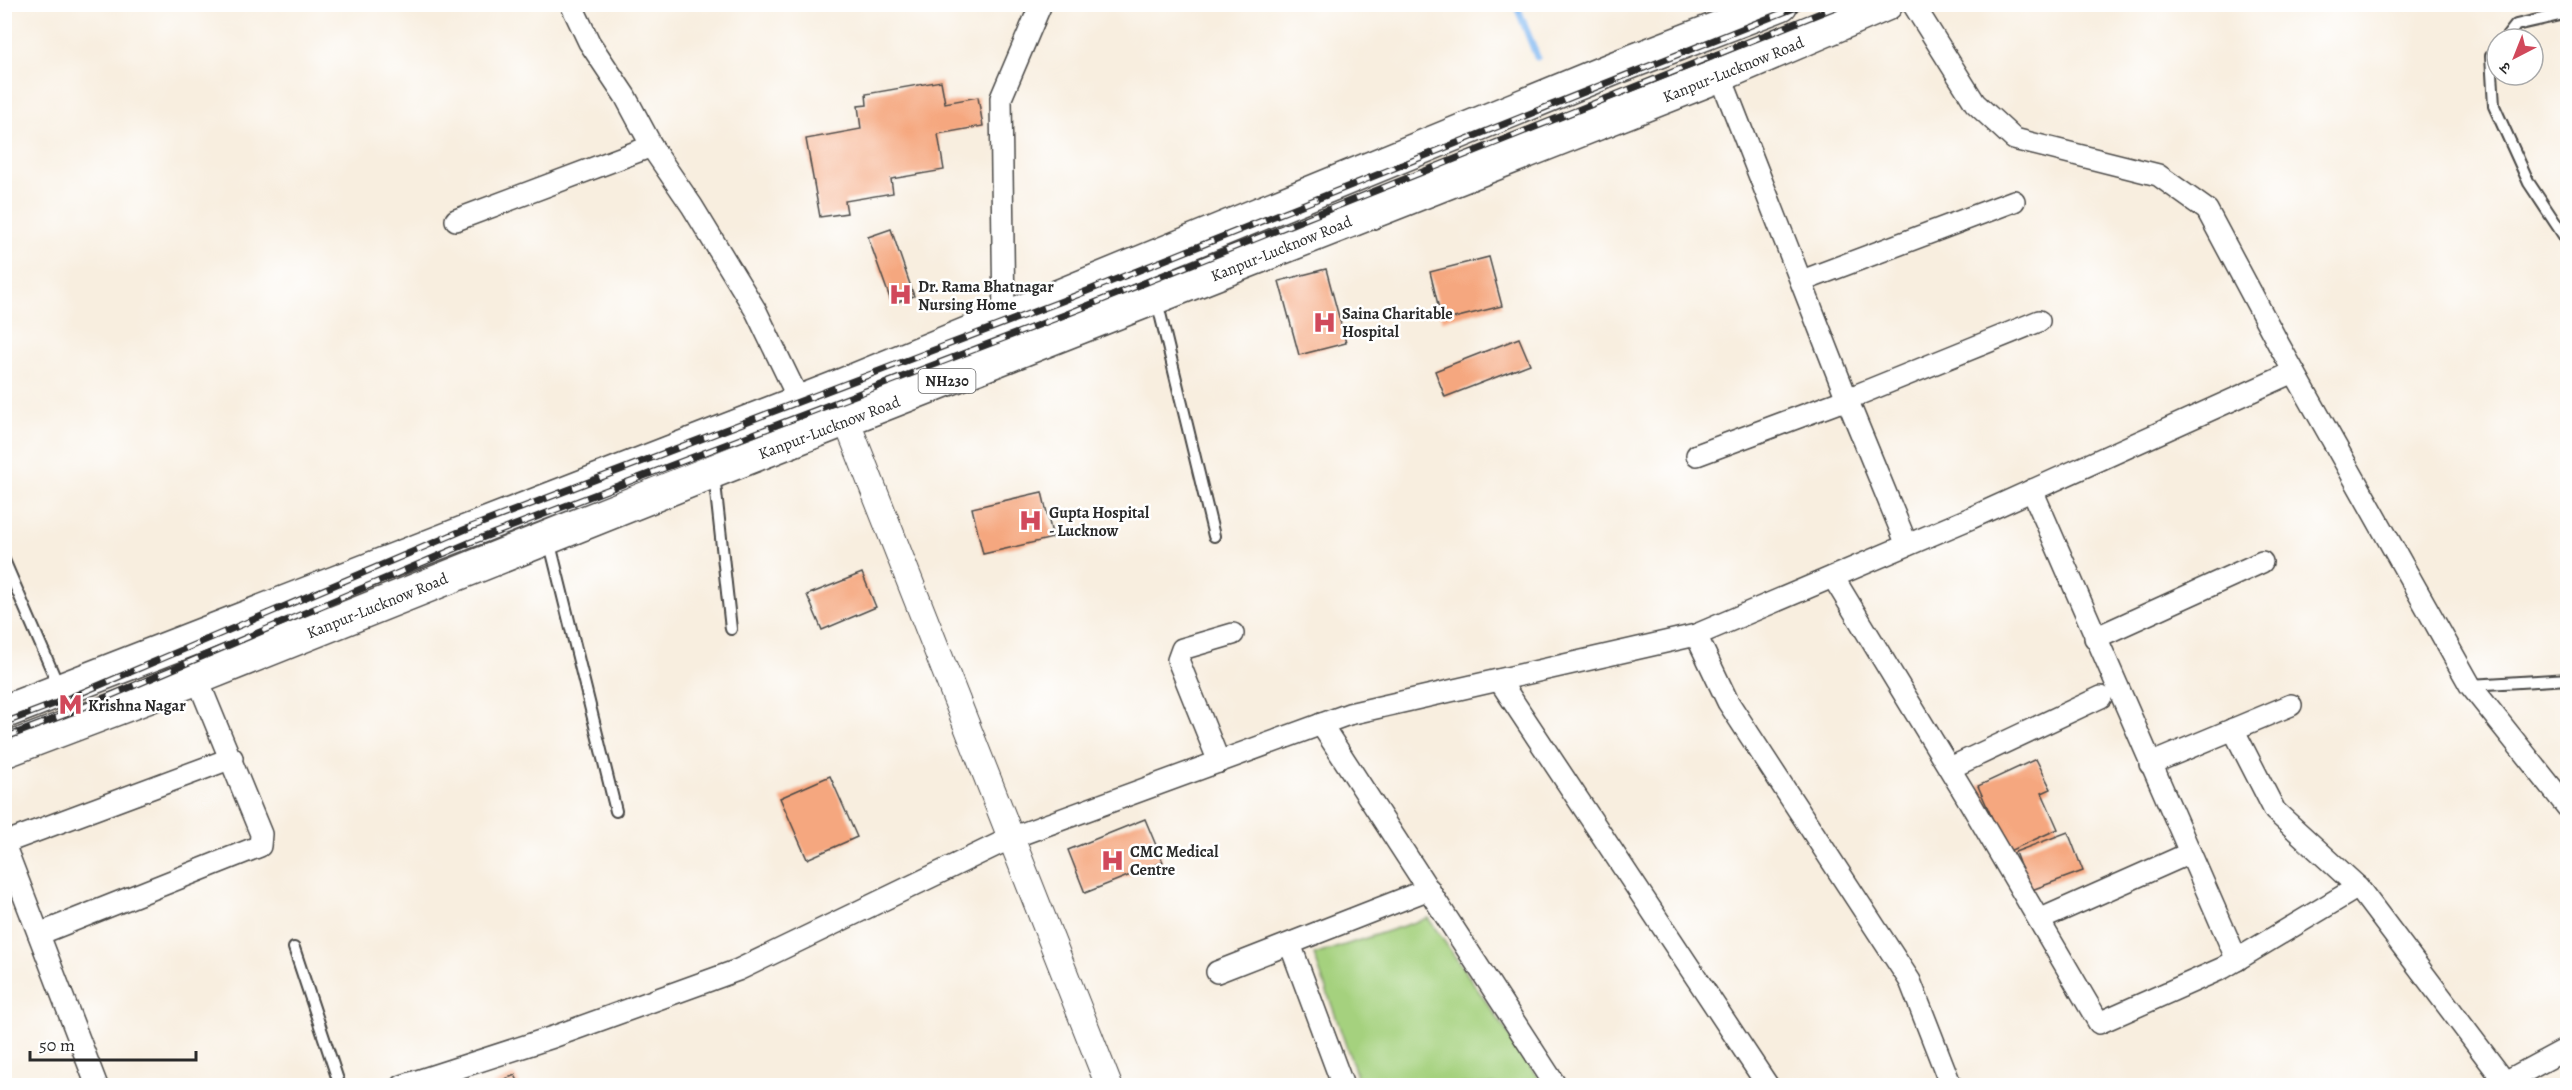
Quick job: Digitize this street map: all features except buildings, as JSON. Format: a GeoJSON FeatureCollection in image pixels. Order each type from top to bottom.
{"type":"FeatureCollection","features":[{"type":"Feature","properties":{"kind":"highway","name":"Kanpur-Lucknow Road"},"geometry":{"type":"LineString","coordinates":[[4,711],[833,389],[1615,68],[1781,4]]}},
{"type":"Feature","properties":{"kind":"highway","name":"Kanpur-Lucknow Road"},"geometry":{"type":"LineString","coordinates":[[4,751],[197,678],[714,471],[1720,75],[1886,4]]}},
{"type":"Feature","properties":{"kind":"street"},"geometry":{"type":"LineString","coordinates":[[571,4],[590,42],[625,96],[652,146],[756,311],[800,402]]}},
{"type":"Feature","properties":{"kind":"street"},"geometry":{"type":"LineString","coordinates":[[1004,320],[1000,98],[1041,4]]}},
{"type":"Feature","properties":{"kind":"street"},"geometry":{"type":"LineString","coordinates":[[1913,4],[1975,103],[2014,139],[2158,175],[2207,210],[2294,372],[2469,685],[2568,808]]}},
{"type":"Feature","properties":{"kind":"street"},"geometry":{"type":"LineString","coordinates":[[1720,75],[1907,545]]}},
{"type":"Feature","properties":{"kind":"street"},"geometry":{"type":"LineString","coordinates":[[456,220],[652,146]]}},
{"type":"Feature","properties":{"kind":"street"},"geometry":{"type":"LineString","coordinates":[[1802,281],[2014,201]]}},
{"type":"Feature","properties":{"kind":"street"},"geometry":{"type":"LineString","coordinates":[[1697,454],[1847,399],[2039,321]]}},
{"type":"Feature","properties":{"kind":"street"},"geometry":{"type":"LineString","coordinates":[[402,1086],[447,1079],[553,1037],[738,970],[1011,838],[1349,714],[1696,635],[1907,545],[2294,372]]}},
{"type":"Feature","properties":{"kind":"street"},"geometry":{"type":"LineString","coordinates":[[833,389],[1108,1085]]}},
{"type":"Feature","properties":{"kind":"street"},"geometry":{"type":"LineString","coordinates":[[2032,490],[2237,960]]}},
{"type":"Feature","properties":{"kind":"street"},"geometry":{"type":"LineString","coordinates":[[2095,638],[2262,562]]}},
{"type":"Feature","properties":{"kind":"street"},"geometry":{"type":"LineString","coordinates":[[1833,577],[1950,768],[2099,1023],[2223,968],[2358,887]]}},
{"type":"Feature","properties":{"kind":"street"},"geometry":{"type":"LineString","coordinates":[[1219,762],[1178,660],[1182,649],[1233,634]]}},
{"type":"Feature","properties":{"kind":"street"},"geometry":{"type":"LineString","coordinates":[[1696,635],[1728,702],[1910,981],[1951,1086]]}},
{"type":"Feature","properties":{"kind":"street"},"geometry":{"type":"LineString","coordinates":[[39,934],[260,846],[261,834],[232,758],[197,678]]}},
{"type":"Feature","properties":{"kind":"street"},"geometry":{"type":"LineString","coordinates":[[1499,680],[1768,1086]]}},
{"type":"Feature","properties":{"kind":"street"},"geometry":{"type":"LineString","coordinates":[[1950,768],[2101,697]]}},
{"type":"Feature","properties":{"kind":"street"},"geometry":{"type":"LineString","coordinates":[[2150,764],[2291,705]]}},
{"type":"Feature","properties":{"kind":"street"},"geometry":{"type":"LineString","coordinates":[[1321,724],[1556,1086]]}},
{"type":"Feature","properties":{"kind":"street"},"geometry":{"type":"LineString","coordinates":[[2233,729],[2275,811],[2358,887],[2505,1082],[2568,1048]]}},
{"type":"Feature","properties":{"kind":"street"},"geometry":{"type":"LineString","coordinates":[[97,1086],[4,844],[232,758]]}},
{"type":"Feature","properties":{"kind":"street"},"geometry":{"type":"LineString","coordinates":[[2039,920],[2190,853]]}},
{"type":"Feature","properties":{"kind":"street"},"geometry":{"type":"LineString","coordinates":[[1216,972],[1429,889]]}},
{"type":"Feature","properties":{"kind":"street"},"geometry":{"type":"LineString","coordinates":[[1290,944],[1343,1086]]}},
{"type":"Feature","properties":{"kind":"lane"},"geometry":{"type":"LineString","coordinates":[[2514,27],[2516,24],[2568,13]]}},
{"type":"Feature","properties":{"kind":"lane"},"geometry":{"type":"LineString","coordinates":[[2493,87],[2494,106],[2529,183],[2568,242]]}},
{"type":"Feature","properties":{"kind":"lane"},"geometry":{"type":"LineString","coordinates":[[1156,297],[1214,536]]}},
{"type":"Feature","properties":{"kind":"lane"},"geometry":{"type":"LineString","coordinates":[[714,471],[731,629]]}},
{"type":"Feature","properties":{"kind":"lane"},"geometry":{"type":"LineString","coordinates":[[548,537],[616,811]]}},
{"type":"Feature","properties":{"kind":"lane"},"geometry":{"type":"LineString","coordinates":[[4,560],[60,690]]}},
{"type":"Feature","properties":{"kind":"lane"},"geometry":{"type":"LineString","coordinates":[[2469,685],[2568,680]]}},
{"type":"Feature","properties":{"kind":"lane"},"geometry":{"type":"LineString","coordinates":[[294,948],[340,1086]]}},
{"type":"Feature","properties":{"kind":"green space"},"geometry":{"type":"Polygon","coordinates":[[[1428,918],[1544,1085],[1360,1085],[1314,955],[1428,918]]]}},
{"type":"Feature","properties":{"kind":"waterway"},"geometry":{"type":"LineString","coordinates":[[1516,4],[1537,57]]}},
{"type":"Feature","properties":{"kind":"railway"},"geometry":{"type":"LineString","coordinates":[[4,723],[67,699],[466,529],[1062,301],[1804,4]]}},
{"type":"Feature","properties":{"kind":"railway"},"geometry":{"type":"LineString","coordinates":[[4,738],[72,712],[471,542],[1067,314],[1843,4]]}},
{"type":"Feature","properties":{"kind":"place","name":"Dr. Rama Bhatnagar Nursing Home"},"geometry":{"type":"Point","coordinates":[900,295]}},
{"type":"Feature","properties":{"kind":"place","name":"Saina Charitable Hospital"},"geometry":{"type":"Point","coordinates":[1324,322]}},
{"type":"Feature","properties":{"kind":"place","name":"Gupta Hospital - Lucknow"},"geometry":{"type":"Point","coordinates":[1031,521]}},
{"type":"Feature","properties":{"kind":"place","name":"Krishna Nagar"},"geometry":{"type":"Point","coordinates":[70,705]}},
{"type":"Feature","properties":{"kind":"place","name":"CMC Medical Centre"},"geometry":{"type":"Point","coordinates":[1112,860]}}]}
